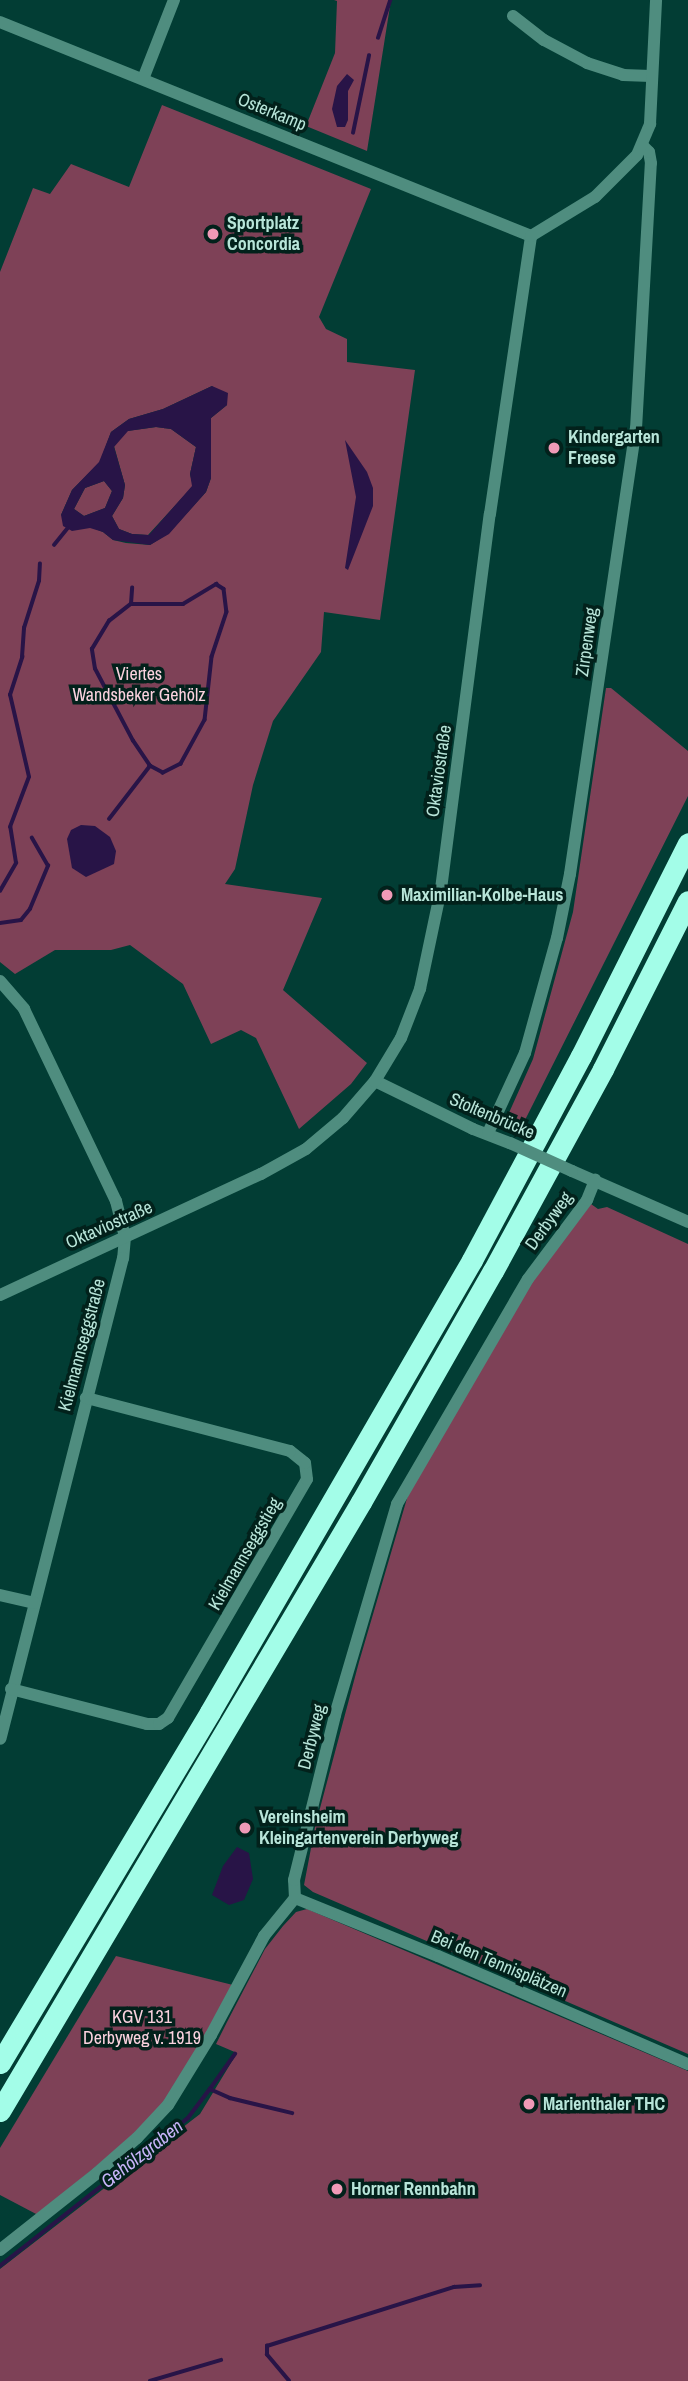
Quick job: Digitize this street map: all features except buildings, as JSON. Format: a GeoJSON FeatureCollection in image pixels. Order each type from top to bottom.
{"type":"FeatureCollection","features":[{"type":"Feature","properties":{"kind":"highway"},"geometry":{"type":"LineString","coordinates":[[0,2063],[237,1666],[466,1272],[581,1056],[688,843]]}},
{"type":"Feature","properties":{"kind":"highway"},"geometry":{"type":"LineString","coordinates":[[0,2111],[340,1537],[479,1295],[596,1081],[688,901]]}},
{"type":"Feature","properties":{"kind":"street"},"geometry":{"type":"LineString","coordinates":[[142,79],[174,0]]}},
{"type":"Feature","properties":{"kind":"street"},"geometry":{"type":"LineString","coordinates":[[531,236],[609,186],[628,168],[642,145],[650,124],[656,0]]}},
{"type":"Feature","properties":{"kind":"street"},"geometry":{"type":"LineString","coordinates":[[513,16],[544,40],[587,63],[622,75],[651,76]]}},
{"type":"Feature","properties":{"kind":"street","name":"Osterkamp"},"geometry":{"type":"LineString","coordinates":[[0,22],[531,236]]}},
{"type":"Feature","properties":{"kind":"street","name":"Zirpenweg"},"geometry":{"type":"LineString","coordinates":[[488,1133],[529,1040],[557,938],[579,812],[632,462],[640,383],[651,163],[649,152],[642,145]]}},
{"type":"Feature","properties":{"kind":"street","name":"Oktaviostraße"},"geometry":{"type":"LineString","coordinates":[[0,1296],[282,1163],[323,1136],[375,1081],[401,1038],[416,1000],[438,906],[490,514],[531,236]]}},
{"type":"Feature","properties":{"kind":"street","name":"Kielmannseggstraße"},"geometry":{"type":"LineString","coordinates":[[0,981],[24,1009],[116,1201],[125,1237],[123,1258],[0,1739]]}},
{"type":"Feature","properties":{"kind":"street","name":"Stoltenbrücke"},"geometry":{"type":"LineString","coordinates":[[375,1081],[473,1129],[488,1133],[688,1222]]}},
{"type":"Feature","properties":{"kind":"street","name":"Derbyweg"},"geometry":{"type":"LineString","coordinates":[[295,1898],[294,1880],[335,1715],[397,1504],[528,1279],[587,1200],[596,1180]]}},
{"type":"Feature","properties":{"kind":"street","name":"Kielmannseggstieg"},"geometry":{"type":"LineString","coordinates":[[11,1689],[147,1724],[159,1724],[168,1718],[307,1479],[305,1463],[290,1451],[86,1398]]}},
{"type":"Feature","properties":{"kind":"street"},"geometry":{"type":"LineString","coordinates":[[0,1595],[34,1603]]}},
{"type":"Feature","properties":{"kind":"street"},"geometry":{"type":"LineString","coordinates":[[0,2250],[70,2196],[152,2123],[183,2083],[264,1936],[295,1898]]}},
{"type":"Feature","properties":{"kind":"street","name":"Bei den Tennisplätzen"},"geometry":{"type":"LineString","coordinates":[[295,1898],[438,1956],[688,2064]]}},
{"type":"Feature","properties":{"kind":"green space"},"geometry":{"type":"Polygon","coordinates":[[[334,0],[391,0],[367,151],[306,126],[335,53],[337,1],[334,0]]]}},
{"type":"Feature","properties":{"kind":"green space","name":"Viertes Wandsbeker Gehölz"},"geometry":{"type":"Polygon","coordinates":[[[162,105],[371,189],[319,317],[326,329],[347,339],[347,362],[415,370],[380,620],[324,612],[321,652],[273,721],[253,785],[235,869],[225,884],[322,898],[283,990],[367,1063],[351,1084],[299,1129],[256,1038],[241,1030],[211,1044],[183,984],[130,945],[111,950],[55,950],[15,974],[0,962],[0,272],[33,188],[50,194],[71,164],[129,187],[162,105]],[[212,386],[163,409],[129,419],[111,432],[100,462],[72,490],[61,515],[103,532],[113,540],[126,543],[150,545],[169,533],[206,492],[211,478],[211,418],[227,405],[212,386]]]}},
{"type":"Feature","properties":{"kind":"green space"},"geometry":{"type":"Polygon","coordinates":[[[156,427],[171,429],[196,447],[190,474],[193,486],[148,535],[132,534],[119,529],[112,516],[123,498],[125,485],[114,446],[127,431],[156,427]]]}},
{"type":"Feature","properties":{"kind":"green space"},"geometry":{"type":"Polygon","coordinates":[[[104,481],[112,491],[105,508],[84,516],[74,509],[85,488],[104,481]]]}},
{"type":"Feature","properties":{"kind":"green space"},"geometry":{"type":"Polygon","coordinates":[[[606,688],[611,688],[688,751],[688,796],[521,1128],[504,1124],[533,1059],[573,912],[606,688]]]}},
{"type":"Feature","properties":{"kind":"green space"},"geometry":{"type":"Polygon","coordinates":[[[591,1204],[598,1209],[607,1207],[688,1244],[688,2054],[313,1892],[304,1885],[315,1827],[359,1662],[408,1495],[532,1279],[591,1204]]]}},
{"type":"Feature","properties":{"kind":"green space","name":"Horner Rennbahn"},"geometry":{"type":"Polygon","coordinates":[[[307,1909],[688,2071],[688,2381],[0,2381],[0,2269],[200,2114],[237,2053],[216,2044],[265,1949],[296,1912],[307,1909]]]}},
{"type":"Feature","properties":{"kind":"green space","name":"KGV 131 Derbyweg v. 1919"},"geometry":{"type":"Polygon","coordinates":[[[116,1956],[233,1985],[209,2032],[165,2102],[142,2128],[38,2215],[0,2195],[0,2148],[116,1956]]]}},
{"type":"Feature","properties":{"kind":"shaded area"},"geometry":{"type":"Polygon","coordinates":[[[347,74],[354,80],[348,91],[348,120],[345,127],[337,127],[332,109],[337,86],[347,74]]]}},
{"type":"Feature","properties":{"kind":"shaded area"},"geometry":{"type":"Polygon","coordinates":[[[212,386],[228,393],[227,405],[211,418],[211,478],[206,492],[169,534],[150,545],[113,540],[103,532],[90,528],[72,531],[63,526],[61,515],[72,490],[99,462],[111,432],[129,419],[163,409],[212,386]],[[156,427],[128,431],[114,447],[125,485],[123,498],[112,516],[119,529],[132,534],[149,535],[192,486],[190,474],[196,447],[171,429],[156,427]],[[104,481],[85,488],[74,509],[84,516],[105,508],[112,491],[104,481]]]}},
{"type":"Feature","properties":{"kind":"shaded area"},"geometry":{"type":"Polygon","coordinates":[[[345,440],[367,472],[373,488],[373,506],[348,570],[345,568],[356,497],[345,440]]]}},
{"type":"Feature","properties":{"kind":"shaded area"},"geometry":{"type":"Polygon","coordinates":[[[81,825],[95,826],[110,837],[116,851],[114,864],[86,877],[72,868],[67,839],[71,830],[81,825]]]}},
{"type":"Feature","properties":{"kind":"shaded area"},"geometry":{"type":"Polygon","coordinates":[[[237,1847],[249,1853],[253,1879],[244,1900],[229,1905],[212,1895],[223,1866],[237,1847]]]}},
{"type":"Feature","properties":{"kind":"waterway"},"geometry":{"type":"LineString","coordinates":[[378,38],[390,0]]}},
{"type":"Feature","properties":{"kind":"waterway"},"geometry":{"type":"LineString","coordinates":[[353,133],[369,56]]}},
{"type":"Feature","properties":{"kind":"waterway"},"geometry":{"type":"LineString","coordinates":[[54,545],[67,529]]}},
{"type":"Feature","properties":{"kind":"waterway"},"geometry":{"type":"LineString","coordinates":[[0,891],[16,863],[10,827],[29,777],[10,695],[22,657],[24,628],[39,581],[40,564]]}},
{"type":"Feature","properties":{"kind":"waterway"},"geometry":{"type":"LineString","coordinates":[[216,584],[224,589],[227,612],[212,657],[205,720],[181,764],[163,773],[150,766],[133,741],[95,669],[92,649],[109,621],[131,604],[183,604],[216,584]]}},
{"type":"Feature","properties":{"kind":"waterway"},"geometry":{"type":"LineString","coordinates":[[131,604],[132,588]]}},
{"type":"Feature","properties":{"kind":"waterway"},"geometry":{"type":"LineString","coordinates":[[109,819],[150,766]]}},
{"type":"Feature","properties":{"kind":"waterway"},"geometry":{"type":"LineString","coordinates":[[0,923],[21,920],[30,909],[48,866],[32,838]]}},
{"type":"Feature","properties":{"kind":"waterway"},"geometry":{"type":"LineString","coordinates":[[210,2089],[235,2054]]}},
{"type":"Feature","properties":{"kind":"waterway","name":"Gehölzgraben"},"geometry":{"type":"LineString","coordinates":[[0,2266],[188,2118],[210,2089],[230,2098],[292,2113]]}},
{"type":"Feature","properties":{"kind":"waterway"},"geometry":{"type":"LineString","coordinates":[[289,2381],[267,2355],[267,2346],[454,2287],[480,2285]]}},
{"type":"Feature","properties":{"kind":"waterway"},"geometry":{"type":"LineString","coordinates":[[150,2381],[221,2360]]}},
{"type":"Feature","properties":{"kind":"place","name":"Sportplatz Concordia"},"geometry":{"type":"Point","coordinates":[213,234]}},
{"type":"Feature","properties":{"kind":"place","name":"Kindergarten Freese"},"geometry":{"type":"Point","coordinates":[554,448]}},
{"type":"Feature","properties":{"kind":"place","name":"Maximilian-Kolbe-Haus"},"geometry":{"type":"Point","coordinates":[387,895]}},
{"type":"Feature","properties":{"kind":"place","name":"Vereinsheim Kleingartenverein Derbyweg"},"geometry":{"type":"Point","coordinates":[245,1828]}},
{"type":"Feature","properties":{"kind":"place","name":"Marienthaler THC"},"geometry":{"type":"Point","coordinates":[529,2104]}},
{"type":"Feature","properties":{"kind":"place","name":"Horner Rennbahn"},"geometry":{"type":"Point","coordinates":[337,2189]}}]}
